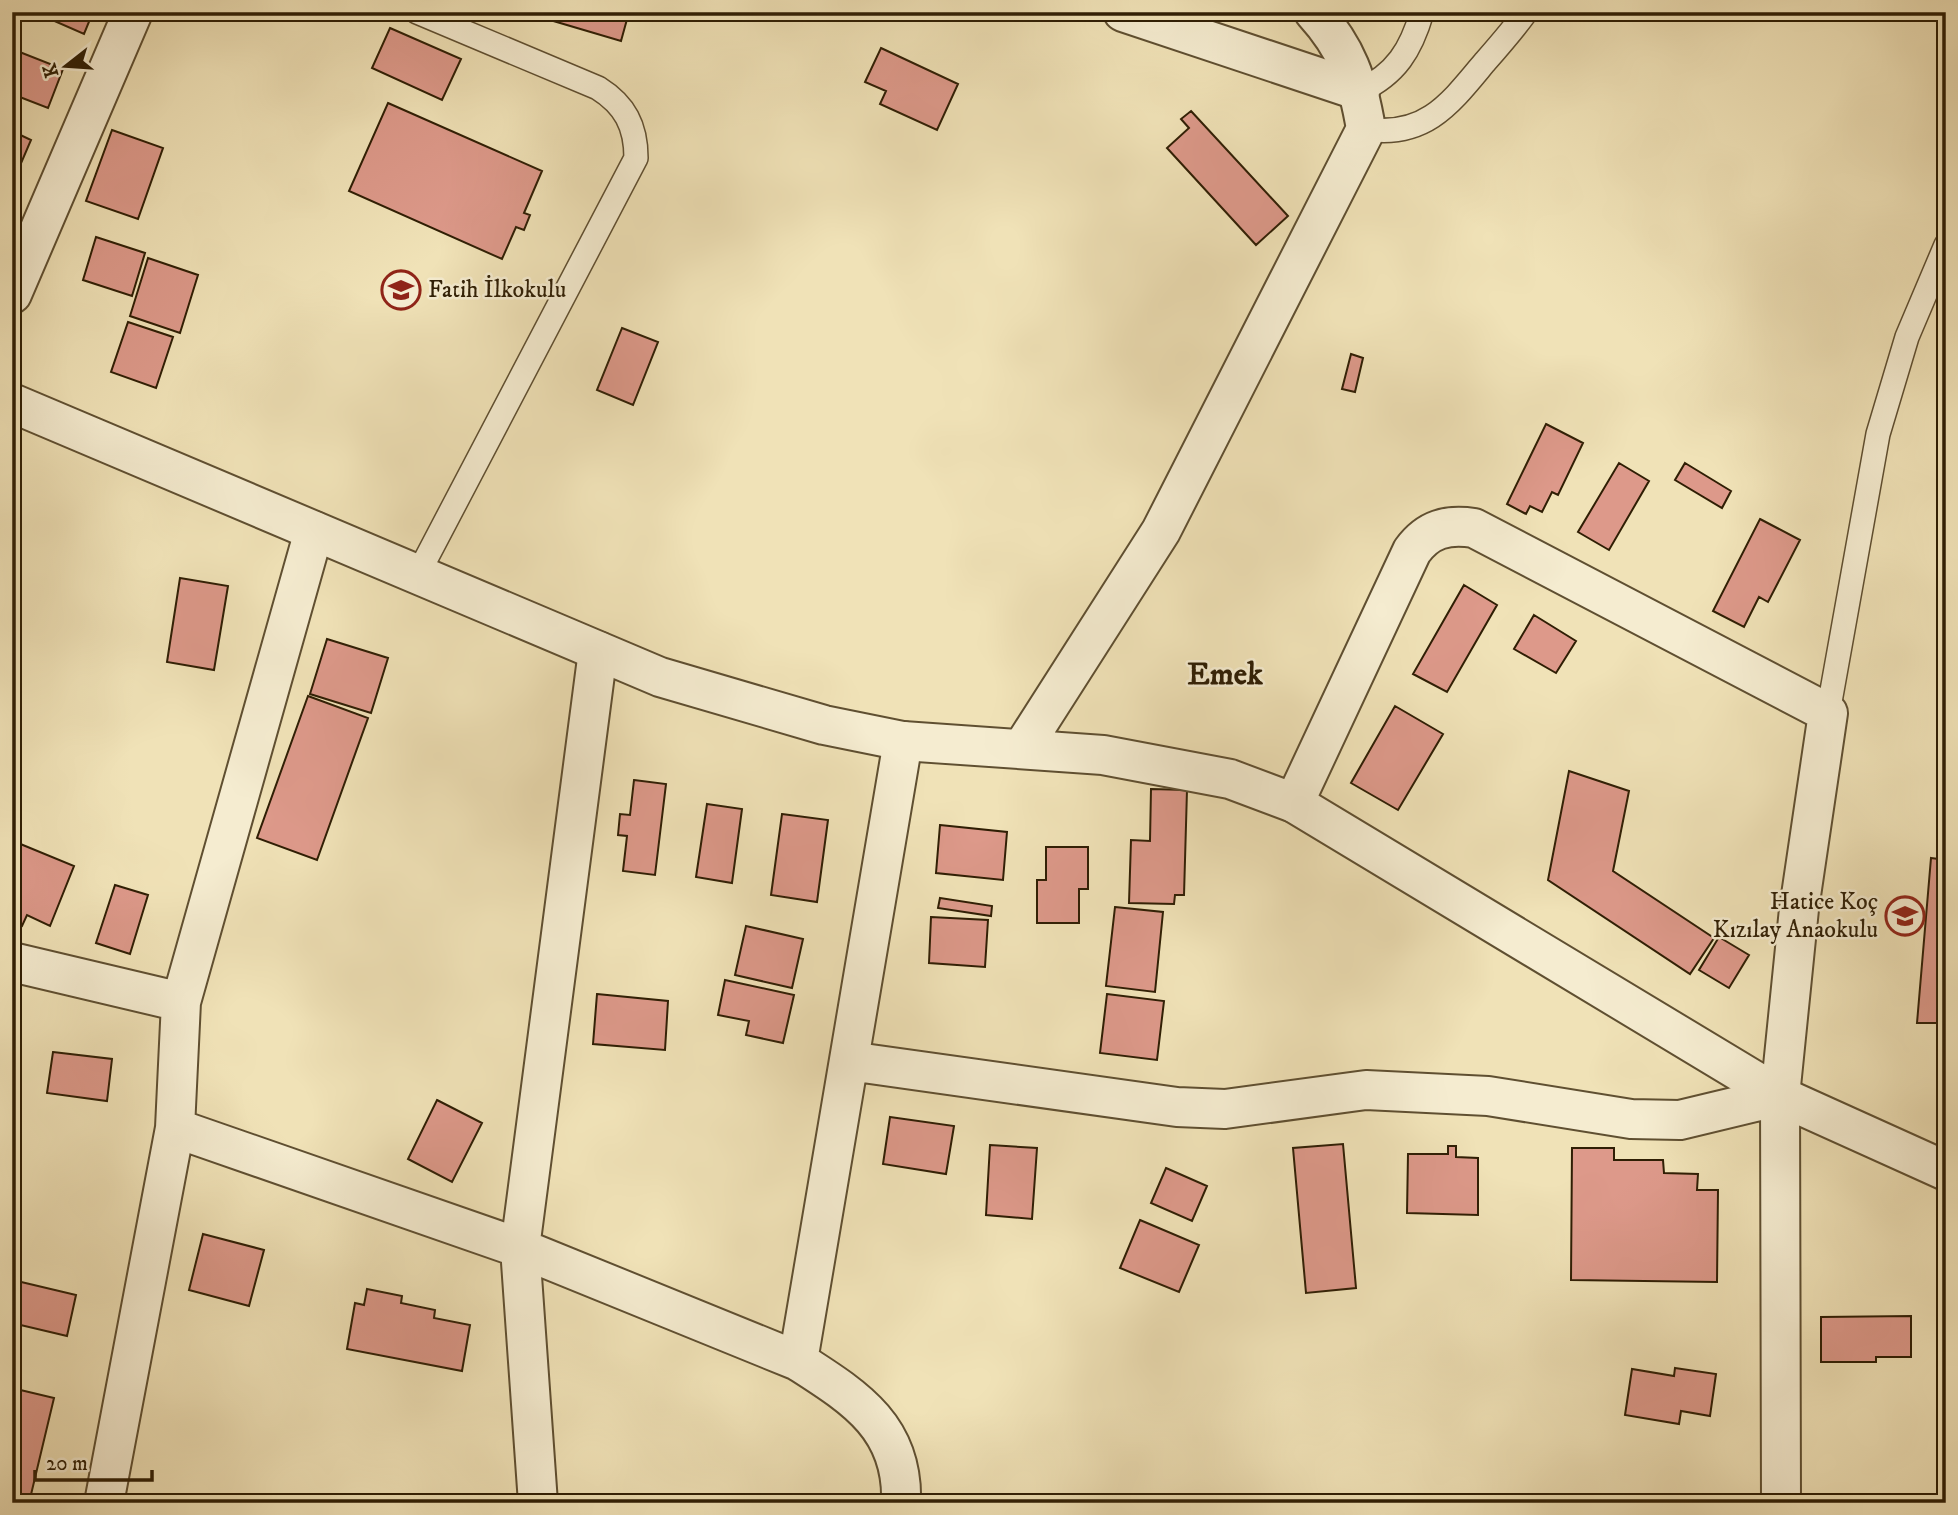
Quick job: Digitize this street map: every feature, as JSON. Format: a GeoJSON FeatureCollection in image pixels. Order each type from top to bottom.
{"type":"FeatureCollection","features":[{"type":"Feature","properties":{"kind":"street"},"geometry":{"type":"LineString","coordinates":[[12,294],[133,12]]}},
{"type":"Feature","properties":{"kind":"street"},"geometry":{"type":"LineString","coordinates":[[1123,12],[1360,91]]}},
{"type":"Feature","properties":{"kind":"street"},"geometry":{"type":"LineString","coordinates":[[1023,747],[1161,531],[1366,129],[1360,91],[1336,37],[1314,12]]}},
{"type":"Feature","properties":{"kind":"street"},"geometry":{"type":"LineString","coordinates":[[12,403],[660,677],[742,703],[824,725],[903,741],[1023,747],[1103,755],[1177,767],[1230,779],[1294,803],[1780,1096],[1946,1171]]}},
{"type":"Feature","properties":{"kind":"street"},"geometry":{"type":"LineString","coordinates":[[1294,803],[1412,551],[1429,534],[1448,527],[1474,528],[1828,713],[1799,909],[1780,1096],[1781,1503]]}},
{"type":"Feature","properties":{"kind":"street"},"geometry":{"type":"LineString","coordinates":[[104,1503],[175,1128],[181,1002],[314,531]]}},
{"type":"Feature","properties":{"kind":"street"},"geometry":{"type":"LineString","coordinates":[[538,1503],[520,1248],[598,651]]}},
{"type":"Feature","properties":{"kind":"street"},"geometry":{"type":"LineString","coordinates":[[798,1361],[903,741]]}},
{"type":"Feature","properties":{"kind":"street"},"geometry":{"type":"LineString","coordinates":[[12,962],[181,1002]]}},
{"type":"Feature","properties":{"kind":"street"},"geometry":{"type":"LineString","coordinates":[[849,1061],[1177,1107],[1225,1110],[1366,1090],[1488,1096],[1631,1119],[1680,1120],[1780,1096]]}},
{"type":"Feature","properties":{"kind":"street"},"geometry":{"type":"LineString","coordinates":[[175,1128],[520,1248],[798,1361],[856,1398],[880,1426],[895,1459],[901,1503]]}},
{"type":"Feature","properties":{"kind":"lane"},"geometry":{"type":"LineString","coordinates":[[417,12],[598,88],[613,98],[632,127],[636,158],[418,575]]}},
{"type":"Feature","properties":{"kind":"lane"},"geometry":{"type":"LineString","coordinates":[[1360,91],[1376,84],[1403,60],[1422,12]]}},
{"type":"Feature","properties":{"kind":"lane"},"geometry":{"type":"LineString","coordinates":[[1366,129],[1390,131],[1410,127],[1448,106],[1526,12]]}},
{"type":"Feature","properties":{"kind":"lane"},"geometry":{"type":"LineString","coordinates":[[1828,713],[1878,435],[1907,337],[1946,245]]}},
{"type":"Feature","properties":{"kind":"building"},"geometry":{"type":"Polygon","coordinates":[[[34,12],[93,12],[84,34],[34,12]]]}},
{"type":"Feature","properties":{"kind":"building"},"geometry":{"type":"Polygon","coordinates":[[[552,12],[629,12],[621,41],[550,20],[552,12]]]}},
{"type":"Feature","properties":{"kind":"building"},"geometry":{"type":"Polygon","coordinates":[[[390,28],[461,59],[442,100],[372,68],[390,28]]]}},
{"type":"Feature","properties":{"kind":"building"},"geometry":{"type":"Polygon","coordinates":[[[881,48],[958,84],[937,130],[880,104],[886,91],[865,82],[881,48]]]}},
{"type":"Feature","properties":{"kind":"building"},"geometry":{"type":"Polygon","coordinates":[[[12,49],[63,69],[48,108],[12,94],[12,49]]]}},
{"type":"Feature","properties":{"kind":"building"},"geometry":{"type":"Polygon","coordinates":[[[388,103],[542,171],[524,213],[530,215],[524,230],[516,227],[502,259],[349,191],[388,103]]]}},
{"type":"Feature","properties":{"kind":"building"},"geometry":{"type":"Polygon","coordinates":[[[1191,111],[1288,216],[1256,245],[1167,148],[1189,128],[1181,119],[1191,111]]]}},
{"type":"Feature","properties":{"kind":"building"},"geometry":{"type":"Polygon","coordinates":[[[112,130],[163,148],[138,219],[86,201],[112,130]]]}},
{"type":"Feature","properties":{"kind":"building"},"geometry":{"type":"Polygon","coordinates":[[[12,131],[31,140],[16,175],[12,173],[12,131]]]}},
{"type":"Feature","properties":{"kind":"building"},"geometry":{"type":"Polygon","coordinates":[[[96,237],[145,253],[132,296],[83,280],[96,237]]]}},
{"type":"Feature","properties":{"kind":"building"},"geometry":{"type":"Polygon","coordinates":[[[148,258],[198,275],[180,333],[130,316],[148,258]]]}},
{"type":"Feature","properties":{"kind":"building"},"geometry":{"type":"Polygon","coordinates":[[[128,322],[173,337],[156,388],[111,372],[128,322]]]}},
{"type":"Feature","properties":{"kind":"building"},"geometry":{"type":"Polygon","coordinates":[[[622,328],[658,342],[633,405],[597,390],[622,328]]]}},
{"type":"Feature","properties":{"kind":"building"},"geometry":{"type":"Polygon","coordinates":[[[1351,354],[1363,358],[1355,392],[1342,389],[1351,354]]]}},
{"type":"Feature","properties":{"kind":"building"},"geometry":{"type":"Polygon","coordinates":[[[1546,424],[1583,443],[1558,495],[1552,492],[1542,512],[1530,506],[1526,514],[1507,504],[1546,424]]]}},
{"type":"Feature","properties":{"kind":"building"},"geometry":{"type":"Polygon","coordinates":[[[1619,463],[1649,481],[1609,550],[1578,532],[1619,463]]]}},
{"type":"Feature","properties":{"kind":"building"},"geometry":{"type":"Polygon","coordinates":[[[1685,463],[1731,491],[1722,508],[1675,480],[1685,463]]]}},
{"type":"Feature","properties":{"kind":"building"},"geometry":{"type":"Polygon","coordinates":[[[1760,519],[1800,540],[1768,602],[1759,597],[1744,627],[1713,611],[1760,519]]]}},
{"type":"Feature","properties":{"kind":"building"},"geometry":{"type":"Polygon","coordinates":[[[180,578],[228,586],[214,670],[167,662],[180,578]]]}},
{"type":"Feature","properties":{"kind":"building"},"geometry":{"type":"Polygon","coordinates":[[[1464,585],[1497,605],[1447,692],[1413,674],[1464,585]]]}},
{"type":"Feature","properties":{"kind":"building"},"geometry":{"type":"Polygon","coordinates":[[[1534,615],[1576,641],[1556,673],[1514,649],[1534,615]]]}},
{"type":"Feature","properties":{"kind":"building"},"geometry":{"type":"Polygon","coordinates":[[[327,639],[388,658],[371,713],[310,694],[327,639]]]}},
{"type":"Feature","properties":{"kind":"building"},"geometry":{"type":"Polygon","coordinates":[[[308,696],[368,718],[317,860],[257,838],[308,696]]]}},
{"type":"Feature","properties":{"kind":"building"},"geometry":{"type":"Polygon","coordinates":[[[1395,706],[1443,734],[1398,810],[1351,783],[1395,706]]]}},
{"type":"Feature","properties":{"kind":"building"},"geometry":{"type":"Polygon","coordinates":[[[1569,771],[1629,791],[1613,871],[1714,938],[1690,974],[1548,880],[1569,771]]]}},
{"type":"Feature","properties":{"kind":"building"},"geometry":{"type":"Polygon","coordinates":[[[634,780],[666,784],[655,875],[623,871],[627,836],[618,835],[620,814],[630,815],[634,780]]]}},
{"type":"Feature","properties":{"kind":"building"},"geometry":{"type":"Polygon","coordinates":[[[1151,789],[1187,790],[1184,895],[1175,895],[1174,904],[1129,903],[1131,840],[1150,841],[1151,789]]]}},
{"type":"Feature","properties":{"kind":"building"},"geometry":{"type":"Polygon","coordinates":[[[707,804],[742,809],[732,883],[696,877],[707,804]]]}},
{"type":"Feature","properties":{"kind":"building"},"geometry":{"type":"Polygon","coordinates":[[[782,814],[828,820],[817,902],[771,895],[782,814]]]}},
{"type":"Feature","properties":{"kind":"building"},"geometry":{"type":"Polygon","coordinates":[[[940,825],[1007,832],[1003,880],[936,873],[940,825]]]}},
{"type":"Feature","properties":{"kind":"building"},"geometry":{"type":"Polygon","coordinates":[[[18,843],[74,866],[50,926],[27,915],[22,926],[12,922],[12,857],[18,843]]]}},
{"type":"Feature","properties":{"kind":"building"},"geometry":{"type":"Polygon","coordinates":[[[1046,847],[1088,847],[1088,889],[1079,889],[1079,923],[1037,923],[1037,880],[1046,880],[1046,847]]]}},
{"type":"Feature","properties":{"kind":"building"},"geometry":{"type":"Polygon","coordinates":[[[1931,858],[1946,860],[1946,1023],[1917,1023],[1931,858]]]}},
{"type":"Feature","properties":{"kind":"building"},"geometry":{"type":"Polygon","coordinates":[[[115,885],[148,895],[130,954],[96,943],[115,885]]]}},
{"type":"Feature","properties":{"kind":"building"},"geometry":{"type":"Polygon","coordinates":[[[940,898],[992,906],[991,916],[938,908],[940,898]]]}},
{"type":"Feature","properties":{"kind":"building"},"geometry":{"type":"Polygon","coordinates":[[[1115,907],[1163,912],[1155,992],[1106,986],[1115,907]]]}},
{"type":"Feature","properties":{"kind":"building"},"geometry":{"type":"Polygon","coordinates":[[[931,917],[988,920],[985,967],[929,963],[931,917]]]}},
{"type":"Feature","properties":{"kind":"building"},"geometry":{"type":"Polygon","coordinates":[[[746,926],[803,939],[792,988],[735,975],[746,926]]]}},
{"type":"Feature","properties":{"kind":"building"},"geometry":{"type":"Polygon","coordinates":[[[1719,937],[1749,955],[1729,988],[1699,970],[1719,937]]]}},
{"type":"Feature","properties":{"kind":"building"},"geometry":{"type":"Polygon","coordinates":[[[725,980],[794,995],[783,1043],[746,1035],[749,1021],[718,1015],[725,980]]]}},
{"type":"Feature","properties":{"kind":"building"},"geometry":{"type":"Polygon","coordinates":[[[597,994],[668,1001],[665,1050],[593,1044],[597,994]]]}},
{"type":"Feature","properties":{"kind":"building"},"geometry":{"type":"Polygon","coordinates":[[[1107,994],[1164,1001],[1157,1060],[1100,1053],[1107,994]]]}},
{"type":"Feature","properties":{"kind":"building"},"geometry":{"type":"Polygon","coordinates":[[[53,1052],[112,1059],[107,1101],[47,1093],[53,1052]]]}},
{"type":"Feature","properties":{"kind":"building"},"geometry":{"type":"Polygon","coordinates":[[[437,1100],[482,1123],[452,1182],[408,1159],[437,1100]]]}},
{"type":"Feature","properties":{"kind":"building"},"geometry":{"type":"Polygon","coordinates":[[[890,1117],[954,1126],[946,1174],[883,1164],[890,1117]]]}},
{"type":"Feature","properties":{"kind":"building"},"geometry":{"type":"Polygon","coordinates":[[[1343,1144],[1356,1288],[1306,1293],[1293,1148],[1343,1144]]]}},
{"type":"Feature","properties":{"kind":"building"},"geometry":{"type":"Polygon","coordinates":[[[990,1145],[1037,1148],[1032,1219],[986,1215],[990,1145]]]}},
{"type":"Feature","properties":{"kind":"building"},"geometry":{"type":"Polygon","coordinates":[[[1448,1146],[1456,1146],[1456,1157],[1478,1158],[1478,1215],[1407,1213],[1408,1154],[1448,1154],[1448,1146]]]}},
{"type":"Feature","properties":{"kind":"building"},"geometry":{"type":"Polygon","coordinates":[[[1572,1148],[1614,1148],[1614,1160],[1663,1160],[1664,1173],[1698,1174],[1697,1190],[1718,1190],[1717,1282],[1571,1280],[1572,1148]]]}},
{"type":"Feature","properties":{"kind":"building"},"geometry":{"type":"Polygon","coordinates":[[[1166,1168],[1207,1186],[1192,1221],[1151,1203],[1166,1168]]]}},
{"type":"Feature","properties":{"kind":"building"},"geometry":{"type":"Polygon","coordinates":[[[1140,1220],[1199,1245],[1179,1292],[1120,1268],[1140,1220]]]}},
{"type":"Feature","properties":{"kind":"building"},"geometry":{"type":"Polygon","coordinates":[[[203,1234],[264,1250],[249,1306],[189,1290],[203,1234]]]}},
{"type":"Feature","properties":{"kind":"building"},"geometry":{"type":"Polygon","coordinates":[[[17,1281],[76,1295],[67,1336],[12,1323],[17,1281]]]}},
{"type":"Feature","properties":{"kind":"building"},"geometry":{"type":"Polygon","coordinates":[[[367,1289],[402,1296],[401,1303],[435,1310],[434,1318],[470,1325],[462,1371],[347,1349],[355,1303],[364,1305],[367,1289]]]}},
{"type":"Feature","properties":{"kind":"building"},"geometry":{"type":"Polygon","coordinates":[[[1911,1316],[1911,1357],[1876,1357],[1876,1362],[1821,1362],[1821,1317],[1911,1316]]]}},
{"type":"Feature","properties":{"kind":"building"},"geometry":{"type":"Polygon","coordinates":[[[1675,1368],[1716,1374],[1710,1416],[1681,1411],[1679,1424],[1625,1415],[1632,1369],[1674,1376],[1675,1368]]]}},
{"type":"Feature","properties":{"kind":"building"},"geometry":{"type":"Polygon","coordinates":[[[12,1388],[54,1398],[29,1503],[12,1503],[12,1388]]]}},
{"type":"Feature","properties":{"kind":"place","name":"Fatih İlkokulu"},"geometry":{"type":"Point","coordinates":[401,290]}},
{"type":"Feature","properties":{"kind":"place","name":"Hatice Koç Kızılay Anaokulu"},"geometry":{"type":"Point","coordinates":[1905,916]}},
{"type":"Feature","properties":{"kind":"district","name":"Emek"},"geometry":{"type":"Point","coordinates":[1225,675]}}]}
